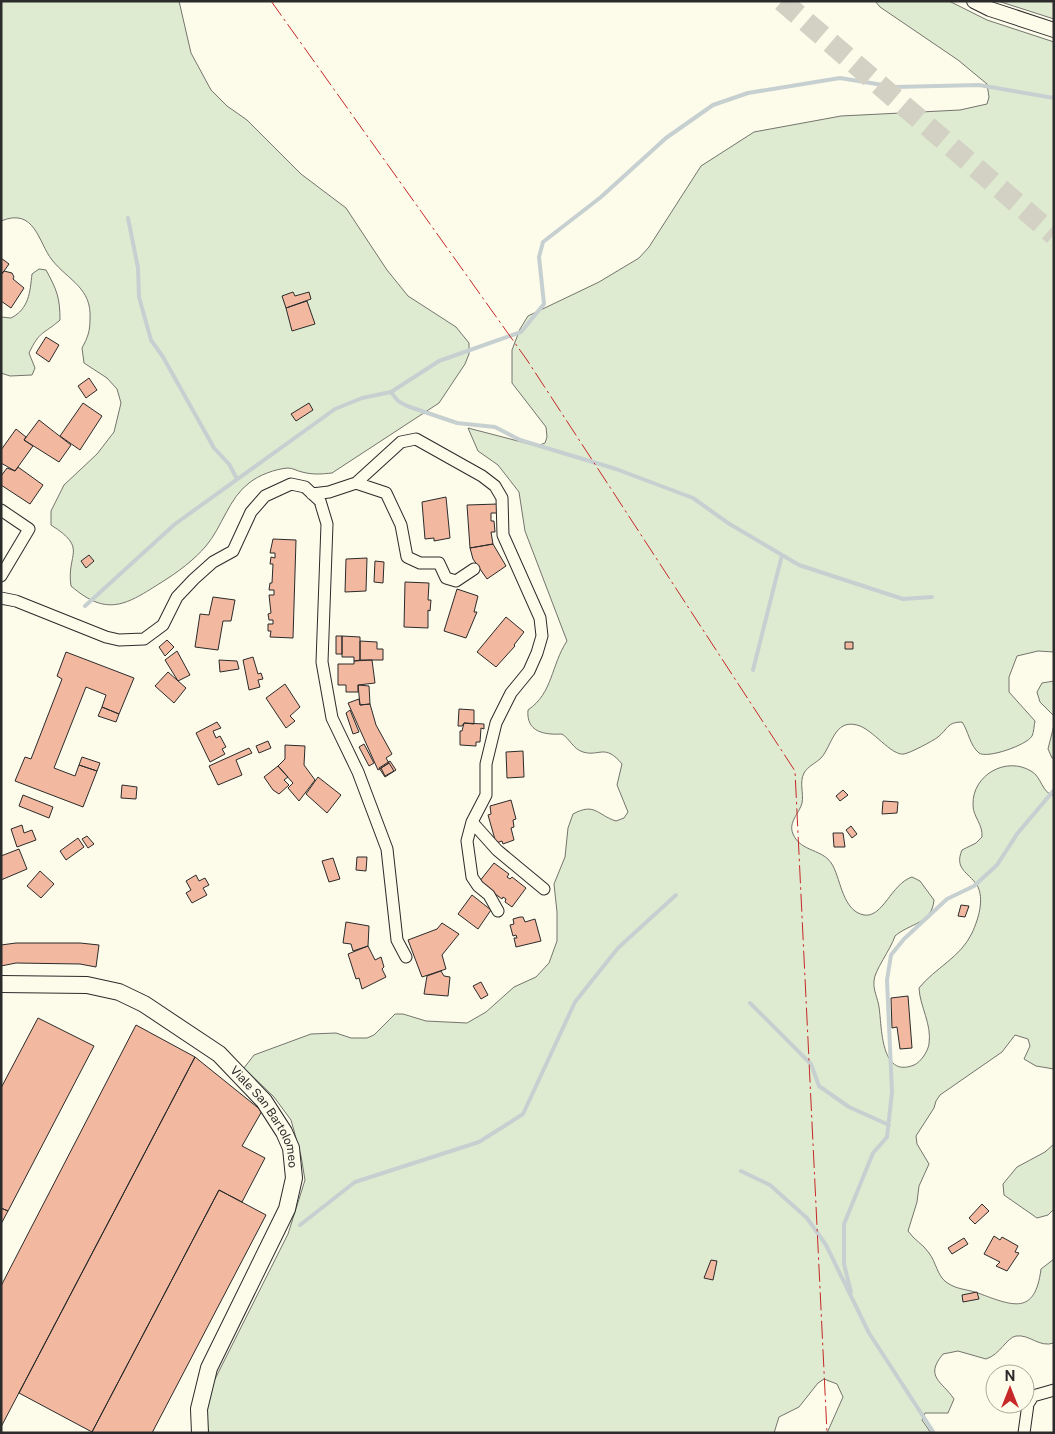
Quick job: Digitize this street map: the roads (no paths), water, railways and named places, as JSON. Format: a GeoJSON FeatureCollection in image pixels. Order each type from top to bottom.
{"type":"FeatureCollection","features":[{"type":"Feature","properties":{"kind":"main road","name":"Viale San Bartolomeo"},"geometry":{"type":"LineString","coordinates":[[1,984],[87,985],[118,992],[144,1004],[219,1054],[264,1101],[284,1132],[291,1148],[294,1178],[287,1209],[209,1368],[199,1409],[200,1433]]}},
{"type":"Feature","properties":{"kind":"street"},"geometry":{"type":"LineString","coordinates":[[974,1],[990,9],[1054,30]]}},
{"type":"Feature","properties":{"kind":"street"},"geometry":{"type":"LineString","coordinates":[[312,494],[329,492],[356,484],[401,442],[416,439],[482,476],[495,486],[502,498],[503,536],[534,602],[540,618],[542,636],[538,653],[529,671],[511,693],[496,723],[486,764],[486,795],[472,822],[467,841],[472,877],[488,895],[498,911]]}},
{"type":"Feature","properties":{"kind":"street"},"geometry":{"type":"LineString","coordinates":[[1,598],[16,601],[106,637],[119,640],[144,639],[163,625],[177,597],[194,579],[213,562],[233,551],[251,512],[265,496],[291,484],[305,487],[320,501],[326,524],[322,662],[332,718],[358,772],[387,849],[397,940],[406,957]]}},
{"type":"Feature","properties":{"kind":"street"},"geometry":{"type":"LineString","coordinates":[[356,484],[386,493],[401,525],[407,557],[420,563],[438,564],[446,578],[456,581],[474,569]]}},
{"type":"Feature","properties":{"kind":"street"},"geometry":{"type":"LineString","coordinates":[[1,510],[29,529],[1,576]]}},
{"type":"Feature","properties":{"kind":"street"},"geometry":{"type":"LineString","coordinates":[[472,822],[497,850],[544,889]]}},
{"type":"Feature","properties":{"kind":"street"},"geometry":{"type":"LineString","coordinates":[[1024,1433],[1028,1404],[1033,1396],[1054,1390]]}},
{"type":"Feature","properties":{"kind":"waterway"},"geometry":{"type":"LineString","coordinates":[[85,606],[175,524],[335,409],[362,398],[391,392],[439,361],[521,332],[544,304],[539,257],[543,242],[601,197],[666,138],[713,105],[748,93],[840,78],[895,87],[979,85],[1054,98]]}},
{"type":"Feature","properties":{"kind":"waterway"},"geometry":{"type":"LineString","coordinates":[[128,218],[138,268],[139,297],[151,340],[163,357],[214,448],[229,464],[237,479]]}},
{"type":"Feature","properties":{"kind":"waterway"},"geometry":{"type":"LineString","coordinates":[[391,392],[398,401],[407,406],[457,423],[495,427],[520,440],[616,469],[693,498],[728,523],[799,565],[903,599],[932,597]]}},
{"type":"Feature","properties":{"kind":"waterway"},"geometry":{"type":"LineString","coordinates":[[753,670],[782,555]]}},
{"type":"Feature","properties":{"kind":"waterway"},"geometry":{"type":"LineString","coordinates":[[851,1292],[844,1264],[844,1224],[873,1153],[887,1137],[892,1092],[887,980],[891,955],[904,939],[947,899],[974,886],[997,865],[1017,834],[1054,790]]}},
{"type":"Feature","properties":{"kind":"waterway"},"geometry":{"type":"LineString","coordinates":[[300,1225],[355,1182],[479,1142],[523,1114],[575,1002],[618,948],[676,895]]}},
{"type":"Feature","properties":{"kind":"waterway"},"geometry":{"type":"LineString","coordinates":[[750,1003],[811,1064],[819,1086],[849,1107],[889,1125]]}},
{"type":"Feature","properties":{"kind":"waterway"},"geometry":{"type":"LineString","coordinates":[[741,1171],[770,1185],[807,1218],[826,1245],[869,1333],[934,1433]]}},
{"type":"Feature","properties":{"kind":"tunnel"},"geometry":{"type":"LineString","coordinates":[[782,1],[1054,235]]}}]}
